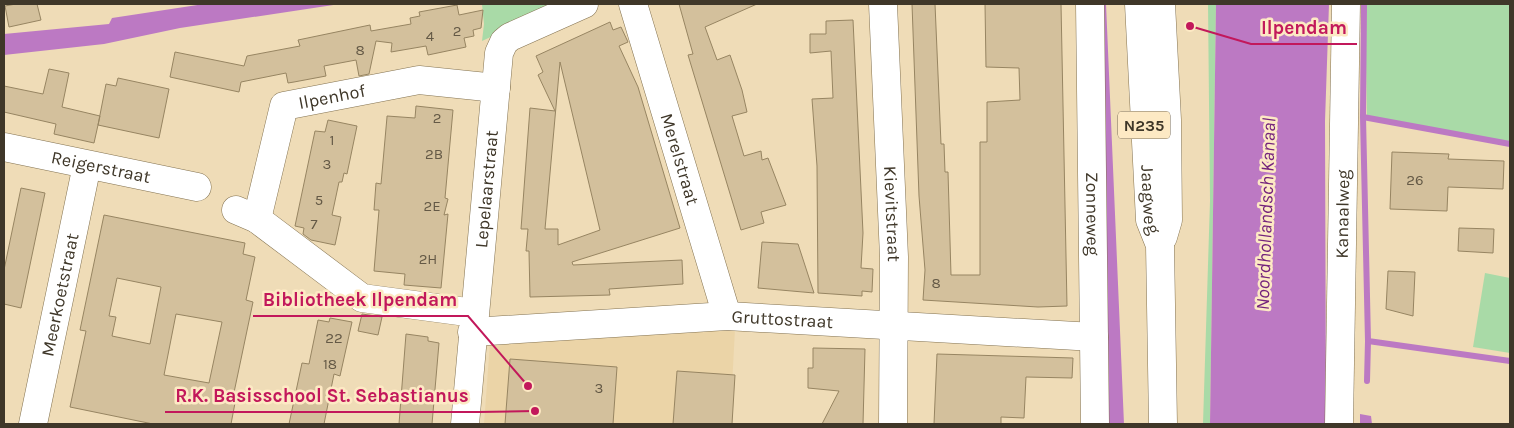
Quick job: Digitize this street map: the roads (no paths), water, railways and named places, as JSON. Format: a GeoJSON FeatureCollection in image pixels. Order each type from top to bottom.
{"type":"FeatureCollection","features":[{"type":"Feature","properties":{"kind":"street","name":"Lepelaarstraat"},"geometry":{"type":"LineString","coordinates":[[465,424],[499,53],[504,42],[510,37],[584,4]]}},
{"type":"Feature","properties":{"kind":"street","name":"Merelstraat"},"geometry":{"type":"LineString","coordinates":[[633,4],[727,316]]}},
{"type":"Feature","properties":{"kind":"street","name":"Kievitstraat"},"geometry":{"type":"LineString","coordinates":[[883,4],[888,81],[894,325],[894,424]]}},
{"type":"Feature","properties":{"kind":"street","name":"Zonneweg"},"geometry":{"type":"LineString","coordinates":[[1090,4],[1095,424]]}},
{"type":"Feature","properties":{"kind":"street","name":"Jaagweg"},"geometry":{"type":"LineString","coordinates":[[1139,4],[1150,220],[1160,245]]}},
{"type":"Feature","properties":{"kind":"street","name":"Jaagweg"},"geometry":{"type":"LineString","coordinates":[[1161,4],[1167,120],[1168,220],[1160,245],[1163,424]]}},
{"type":"Feature","properties":{"kind":"street","name":"Kanaalweg"},"geometry":{"type":"LineString","coordinates":[[1339,424],[1346,4]]}},
{"type":"Feature","properties":{"kind":"street","name":"Ilpenhof"},"geometry":{"type":"LineString","coordinates":[[473,322],[362,298],[246,214],[284,106],[419,80],[496,88]]}},
{"type":"Feature","properties":{"kind":"street","name":"Reigerstraat"},"geometry":{"type":"LineString","coordinates":[[4,148],[197,187]]}},
{"type":"Feature","properties":{"kind":"street","name":"Meerkoetstraat"},"geometry":{"type":"LineString","coordinates":[[33,424],[87,165]]}},
{"type":"Feature","properties":{"kind":"street","name":"Gruttostraat"},"geometry":{"type":"LineString","coordinates":[[473,322],[727,316],[1094,337]]}},
{"type":"Feature","properties":{"kind":"water"},"geometry":{"type":"Polygon","coordinates":[[[204,4],[340,4],[180,28],[104,44],[4,55],[4,34],[109,24],[112,18],[204,4]]]}},
{"type":"Feature","properties":{"kind":"water"},"geometry":{"type":"Polygon","coordinates":[[[1099,4],[1106,4],[1124,424],[1108,424],[1099,4]]]}},
{"type":"Feature","properties":{"kind":"water","name":"Noordhollandsch Kanaal"},"geometry":{"type":"Polygon","coordinates":[[[1216,4],[1329,4],[1325,121],[1326,424],[1210,424],[1216,4]]]}},
{"type":"Feature","properties":{"kind":"water"},"geometry":{"type":"Polygon","coordinates":[[[1360,414],[1371,416],[1372,424],[1360,424],[1360,414]]]}},
{"type":"Feature","properties":{"kind":"waterway"},"geometry":{"type":"LineString","coordinates":[[1364,4],[1363,117],[1510,144]]}},
{"type":"Feature","properties":{"kind":"waterway"},"geometry":{"type":"LineString","coordinates":[[1363,117],[1368,341]]}},
{"type":"Feature","properties":{"kind":"waterway"},"geometry":{"type":"LineString","coordinates":[[1367,381],[1368,341],[1510,361]]}},
{"type":"Feature","properties":{"kind":"place","name":"Ilpendam"},"geometry":{"type":"Point","coordinates":[1190,26]}},
{"type":"Feature","properties":{"kind":"place","name":"Bibliotheek Ilpendam"},"geometry":{"type":"Point","coordinates":[528,386]}},
{"type":"Feature","properties":{"kind":"place","name":"R.K. Basisschool St. Sebastianus"},"geometry":{"type":"Point","coordinates":[535,411]}}]}
